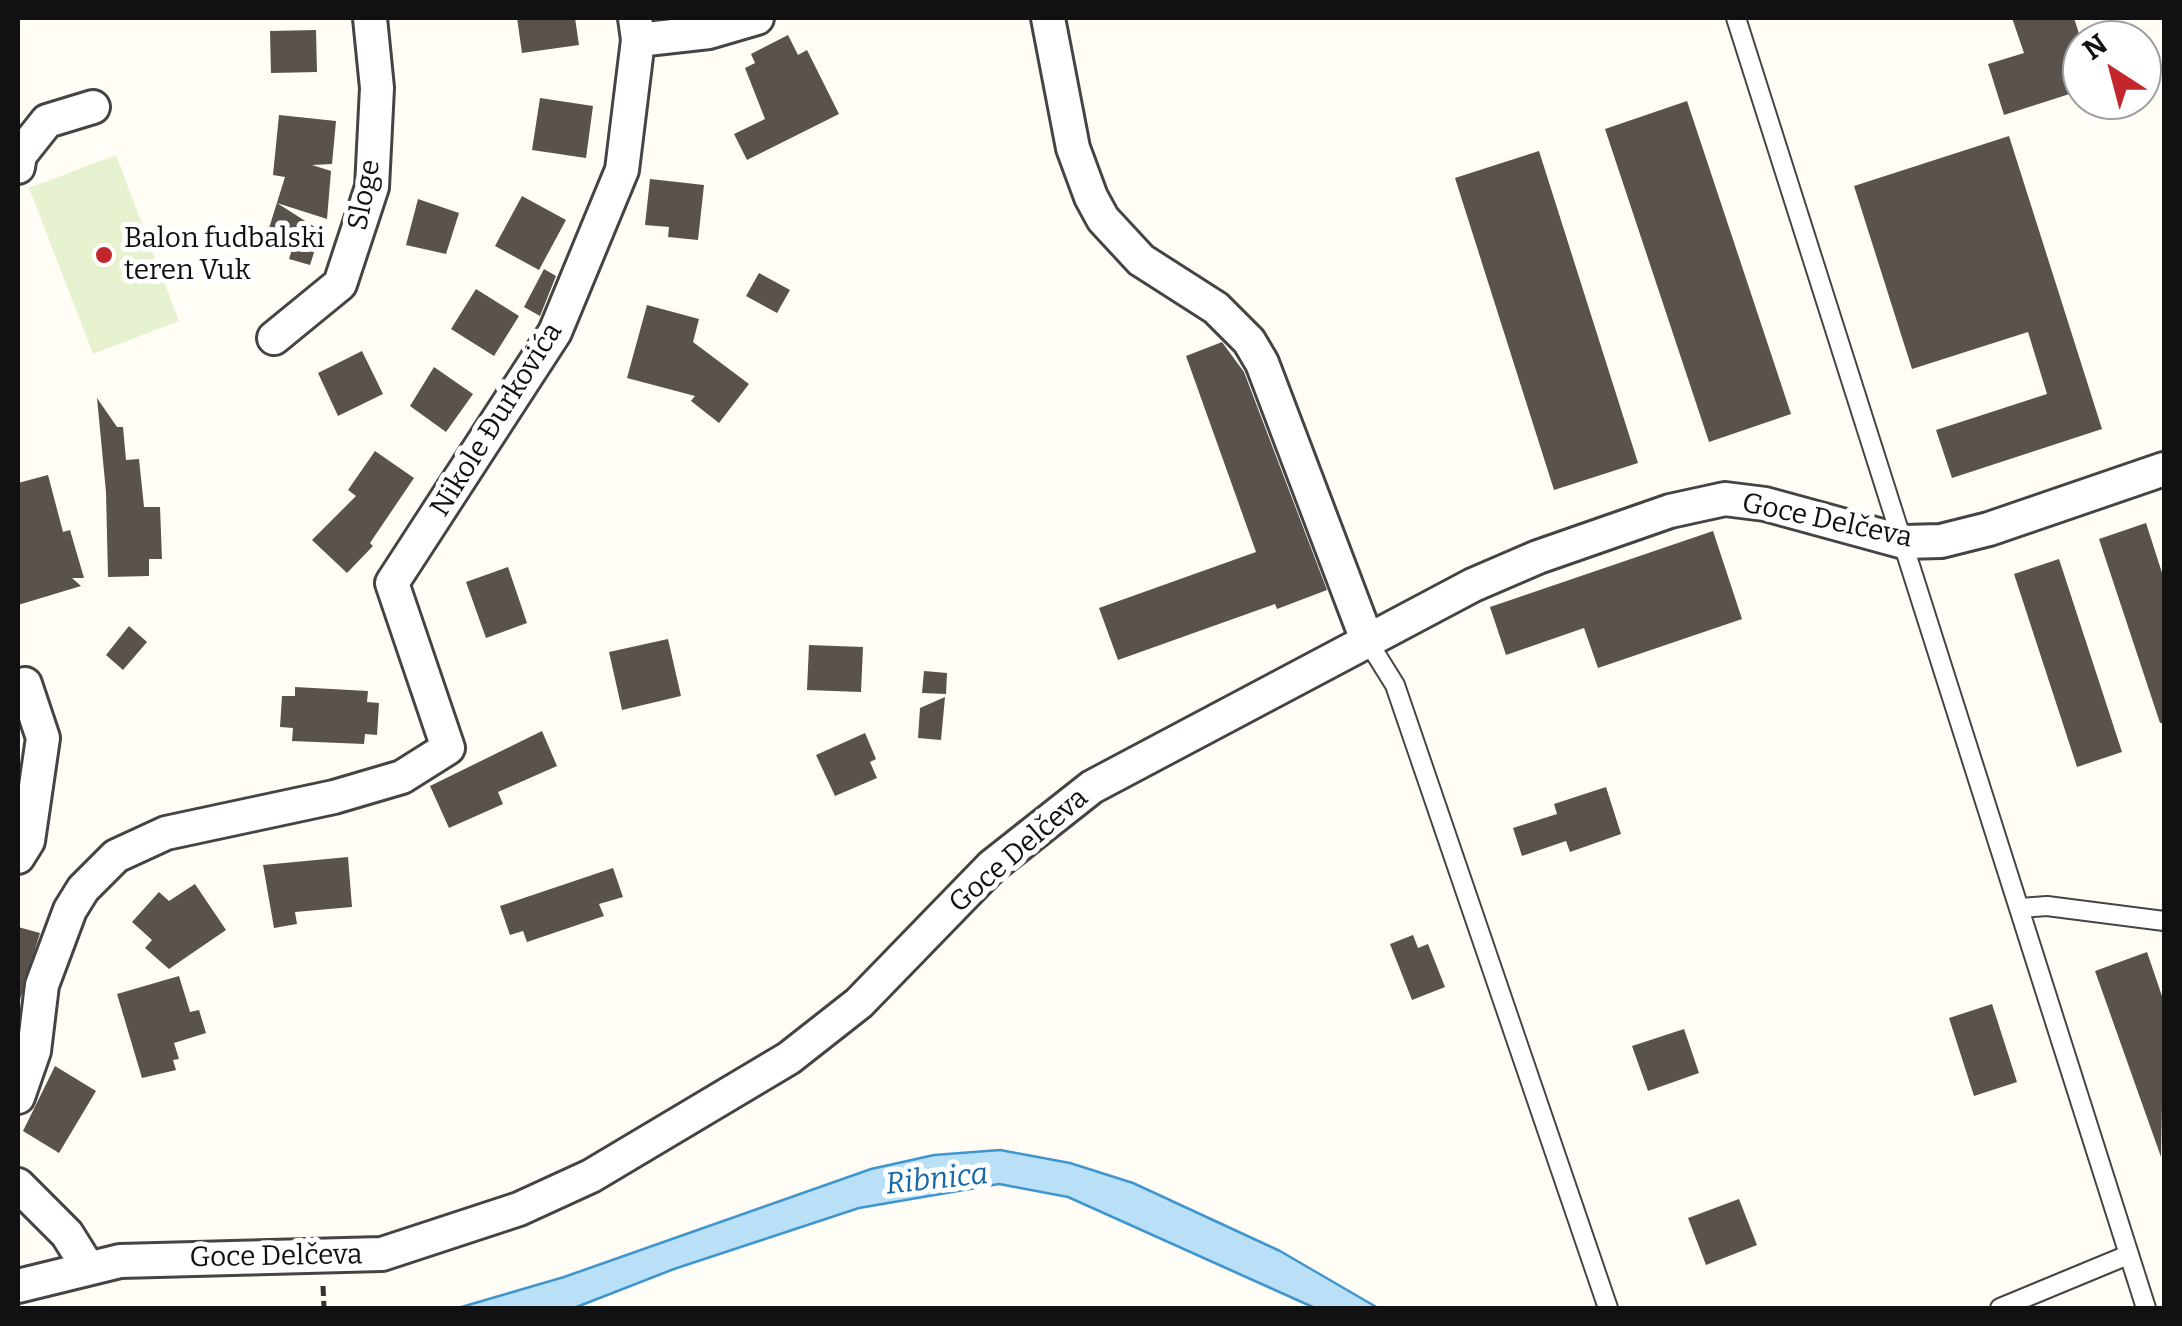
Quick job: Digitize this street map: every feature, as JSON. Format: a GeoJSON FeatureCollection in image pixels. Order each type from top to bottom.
{"type":"FeatureCollection","features":[{"type":"Feature","properties":{"kind":"street","name":"Sloge"},"geometry":{"type":"LineString","coordinates":[[274,338],[340,284],[372,187],[377,88],[370,18]]}},
{"type":"Feature","properties":{"kind":"street"},"geometry":{"type":"LineString","coordinates":[[636,29],[709,32],[756,18]]}},
{"type":"Feature","properties":{"kind":"street"},"geometry":{"type":"LineString","coordinates":[[1048,18],[1073,148],[1091,197],[1103,218],[1141,260],[1216,308],[1248,341],[1262,363],[1366,640]]}},
{"type":"Feature","properties":{"kind":"street","name":"Nikole Đurkovića"},"geometry":{"type":"LineString","coordinates":[[18,1096],[34,1051],[42,985],[70,910],[90,881],[116,856],[166,832],[334,798],[402,777],[448,748],[392,583],[556,332],[622,170],[636,29]]}},
{"type":"Feature","properties":{"kind":"street"},"geometry":{"type":"LineString","coordinates":[[18,167],[20,155],[47,122],[93,107]]}},
{"type":"Feature","properties":{"kind":"street","name":"Goce Delčeva"},"geometry":{"type":"LineString","coordinates":[[18,1286],[87,1266],[173,1259],[382,1254],[503,1215],[591,1176],[774,1067],[859,1003],[992,866],[1092,787],[1366,640],[1538,557],[1670,511],[1725,499],[1766,504],[1904,542],[1941,541],[1989,530],[2164,469]]}},
{"type":"Feature","properties":{"kind":"street"},"geometry":{"type":"LineString","coordinates":[[18,857],[28,842],[42,738],[26,684]]}},
{"type":"Feature","properties":{"kind":"street"},"geometry":{"type":"LineString","coordinates":[[18,1185],[67,1234],[87,1266]]}},
{"type":"Feature","properties":{"kind":"lane"},"geometry":{"type":"LineString","coordinates":[[1736,18],[2146,1308]]}},
{"type":"Feature","properties":{"kind":"lane"},"geometry":{"type":"LineString","coordinates":[[1366,640],[1396,686],[1608,1308]]}},
{"type":"Feature","properties":{"kind":"lane"},"geometry":{"type":"LineString","coordinates":[[2020,908],[2047,906],[2164,921]]}},
{"type":"Feature","properties":{"kind":"lane"},"geometry":{"type":"LineString","coordinates":[[2000,1308],[2128,1255]]}},
{"type":"Feature","properties":{"kind":"green space","name":"Balon fudbalski teren Vuk"},"geometry":{"type":"Polygon","coordinates":[[[116,155],[179,321],[93,354],[29,188],[116,155]]]}},
{"type":"Feature","properties":{"kind":"water","name":"Ribnica"},"geometry":{"type":"Polygon","coordinates":[[[1000,1150],[1070,1163],[1133,1183],[1280,1251],[1378,1308],[1315,1308],[1068,1197],[999,1184],[859,1208],[674,1269],[574,1308],[458,1308],[564,1277],[871,1169],[934,1155],[1000,1150]]]}},
{"type":"Feature","properties":{"kind":"building"},"geometry":{"type":"Polygon","coordinates":[[[517,18],[575,18],[579,45],[522,53],[517,18]]]}},
{"type":"Feature","properties":{"kind":"building"},"geometry":{"type":"Polygon","coordinates":[[[2012,18],[2074,18],[2062,20],[2062,96],[2004,115],[1988,64],[2024,53],[2012,18]]]}},
{"type":"Feature","properties":{"kind":"building"},"geometry":{"type":"Polygon","coordinates":[[[316,30],[317,72],[271,73],[270,31],[316,30]]]}},
{"type":"Feature","properties":{"kind":"building"},"geometry":{"type":"Polygon","coordinates":[[[788,35],[798,55],[807,50],[839,114],[747,160],[734,134],[765,119],[745,68],[755,63],[751,54],[788,35]]]}},
{"type":"Feature","properties":{"kind":"building"},"geometry":{"type":"Polygon","coordinates":[[[540,98],[593,106],[586,158],[532,150],[540,98]]]}},
{"type":"Feature","properties":{"kind":"building"},"geometry":{"type":"Polygon","coordinates":[[[1687,101],[1791,414],[1709,442],[1605,129],[1687,101]]]}},
{"type":"Feature","properties":{"kind":"building"},"geometry":{"type":"Polygon","coordinates":[[[279,115],[336,121],[332,164],[312,165],[331,171],[327,219],[277,203],[321,231],[310,265],[289,259],[292,249],[265,241],[285,177],[273,175],[279,115]]]}},
{"type":"Feature","properties":{"kind":"building"},"geometry":{"type":"Polygon","coordinates":[[[2009,136],[2102,429],[1952,478],[1936,430],[2047,394],[2028,332],[1912,369],[1854,186],[2009,136]]]}},
{"type":"Feature","properties":{"kind":"building"},"geometry":{"type":"Polygon","coordinates":[[[1539,151],[1638,463],[1554,490],[1455,178],[1539,151]]]}},
{"type":"Feature","properties":{"kind":"building"},"geometry":{"type":"Polygon","coordinates":[[[650,179],[704,185],[698,240],[668,237],[669,227],[645,225],[650,179]]]}},
{"type":"Feature","properties":{"kind":"building"},"geometry":{"type":"Polygon","coordinates":[[[522,196],[566,220],[539,270],[495,246],[522,196]]]}},
{"type":"Feature","properties":{"kind":"building"},"geometry":{"type":"Polygon","coordinates":[[[418,199],[459,213],[446,254],[406,245],[418,199]]]}},
{"type":"Feature","properties":{"kind":"building"},"geometry":{"type":"Polygon","coordinates":[[[544,269],[556,276],[540,316],[524,307],[544,269]]]}},
{"type":"Feature","properties":{"kind":"building"},"geometry":{"type":"Polygon","coordinates":[[[759,273],[790,290],[777,313],[746,296],[759,273]]]}},
{"type":"Feature","properties":{"kind":"building"},"geometry":{"type":"Polygon","coordinates":[[[476,289],[519,316],[494,356],[451,329],[476,289]]]}},
{"type":"Feature","properties":{"kind":"building"},"geometry":{"type":"Polygon","coordinates":[[[647,305],[699,319],[693,342],[749,384],[719,423],[691,401],[695,396],[627,378],[647,305]]]}},
{"type":"Feature","properties":{"kind":"building"},"geometry":{"type":"Polygon","coordinates":[[[1222,342],[1244,372],[1327,590],[1277,609],[1275,604],[1118,660],[1099,608],[1256,552],[1186,356],[1222,342]]]}},
{"type":"Feature","properties":{"kind":"building"},"geometry":{"type":"Polygon","coordinates":[[[362,351],[383,394],[338,416],[318,373],[362,351]]]}},
{"type":"Feature","properties":{"kind":"building"},"geometry":{"type":"Polygon","coordinates":[[[434,367],[473,394],[446,432],[410,406],[434,367]]]}},
{"type":"Feature","properties":{"kind":"building"},"geometry":{"type":"Polygon","coordinates":[[[97,398],[117,427],[123,427],[126,460],[139,459],[144,507],[160,507],[162,559],[149,559],[149,576],[108,577],[106,492],[97,398]]]}},
{"type":"Feature","properties":{"kind":"building"},"geometry":{"type":"Polygon","coordinates":[[[375,451],[414,478],[370,543],[373,546],[347,573],[312,540],[356,496],[348,490],[375,451]]]}},
{"type":"Feature","properties":{"kind":"building"},"geometry":{"type":"Polygon","coordinates":[[[48,475],[63,532],[70,530],[84,578],[72,578],[81,586],[18,605],[18,483],[48,475]]]}},
{"type":"Feature","properties":{"kind":"building"},"geometry":{"type":"Polygon","coordinates":[[[2146,523],[2164,579],[2164,723],[2160,723],[2099,539],[2146,523]]]}},
{"type":"Feature","properties":{"kind":"building"},"geometry":{"type":"Polygon","coordinates":[[[1713,531],[1742,619],[1598,668],[1584,628],[1506,655],[1490,607],[1713,531]]]}},
{"type":"Feature","properties":{"kind":"building"},"geometry":{"type":"Polygon","coordinates":[[[2059,559],[2122,752],[2077,767],[2014,574],[2059,559]]]}},
{"type":"Feature","properties":{"kind":"building"},"geometry":{"type":"Polygon","coordinates":[[[508,567],[527,623],[486,638],[466,582],[508,567]]]}},
{"type":"Feature","properties":{"kind":"building"},"geometry":{"type":"Polygon","coordinates":[[[129,626],[147,642],[123,670],[106,655],[129,626]]]}},
{"type":"Feature","properties":{"kind":"building"},"geometry":{"type":"Polygon","coordinates":[[[668,639],[681,696],[622,710],[609,652],[668,639]]]}},
{"type":"Feature","properties":{"kind":"building"},"geometry":{"type":"Polygon","coordinates":[[[809,645],[863,647],[861,692],[807,690],[809,645]]]}},
{"type":"Feature","properties":{"kind":"building"},"geometry":{"type":"Polygon","coordinates":[[[924,671],[947,673],[946,694],[922,693],[924,671]]]}},
{"type":"Feature","properties":{"kind":"building"},"geometry":{"type":"Polygon","coordinates":[[[295,687],[368,691],[367,702],[379,703],[377,735],[365,734],[364,744],[292,741],[293,728],[280,727],[282,696],[295,696],[295,687]]]}},
{"type":"Feature","properties":{"kind":"building"},"geometry":{"type":"Polygon","coordinates":[[[945,697],[941,740],[918,738],[920,708],[945,697]]]}},
{"type":"Feature","properties":{"kind":"building"},"geometry":{"type":"Polygon","coordinates":[[[542,731],[557,766],[498,792],[503,804],[449,828],[430,786],[542,731]]]}},
{"type":"Feature","properties":{"kind":"building"},"geometry":{"type":"Polygon","coordinates":[[[865,733],[876,759],[870,762],[877,778],[835,796],[816,755],[865,733]]]}},
{"type":"Feature","properties":{"kind":"building"},"geometry":{"type":"Polygon","coordinates":[[[1606,787],[1621,834],[1570,852],[1566,841],[1522,856],[1513,828],[1557,814],[1554,804],[1606,787]]]}},
{"type":"Feature","properties":{"kind":"building"},"geometry":{"type":"Polygon","coordinates":[[[348,857],[352,907],[295,912],[297,924],[274,928],[263,865],[348,857]]]}},
{"type":"Feature","properties":{"kind":"building"},"geometry":{"type":"Polygon","coordinates":[[[613,868],[623,897],[599,904],[604,916],[527,942],[523,931],[510,935],[500,906],[613,868]]]}},
{"type":"Feature","properties":{"kind":"building"},"geometry":{"type":"Polygon","coordinates":[[[195,884],[226,930],[169,969],[145,948],[152,940],[132,922],[159,892],[169,901],[195,884]]]}},
{"type":"Feature","properties":{"kind":"building"},"geometry":{"type":"Polygon","coordinates":[[[18,927],[40,933],[20,1000],[18,999],[18,927]]]}},
{"type":"Feature","properties":{"kind":"building"},"geometry":{"type":"Polygon","coordinates":[[[1413,935],[1418,948],[1428,944],[1445,987],[1412,1000],[1390,944],[1413,935]]]}},
{"type":"Feature","properties":{"kind":"building"},"geometry":{"type":"Polygon","coordinates":[[[2147,952],[2164,1002],[2161,1157],[2095,971],[2147,952]]]}},
{"type":"Feature","properties":{"kind":"building"},"geometry":{"type":"Polygon","coordinates":[[[179,976],[190,1012],[199,1010],[206,1033],[174,1043],[179,1059],[173,1060],[176,1070],[142,1078],[117,994],[179,976]]]}},
{"type":"Feature","properties":{"kind":"building"},"geometry":{"type":"Polygon","coordinates":[[[1992,1004],[2017,1082],[1974,1096],[1949,1018],[1992,1004]]]}},
{"type":"Feature","properties":{"kind":"building"},"geometry":{"type":"Polygon","coordinates":[[[1684,1029],[1699,1073],[1648,1091],[1632,1046],[1684,1029]]]}},
{"type":"Feature","properties":{"kind":"building"},"geometry":{"type":"Polygon","coordinates":[[[55,1066],[96,1091],[59,1153],[23,1131],[55,1066]]]}},
{"type":"Feature","properties":{"kind":"building"},"geometry":{"type":"Polygon","coordinates":[[[1739,1199],[1757,1245],[1706,1265],[1688,1218],[1739,1199]]]}},
{"type":"Feature","properties":{"kind":"place","name":"Balon fudbalski teren Vuk"},"geometry":{"type":"Point","coordinates":[104,255]}}]}
